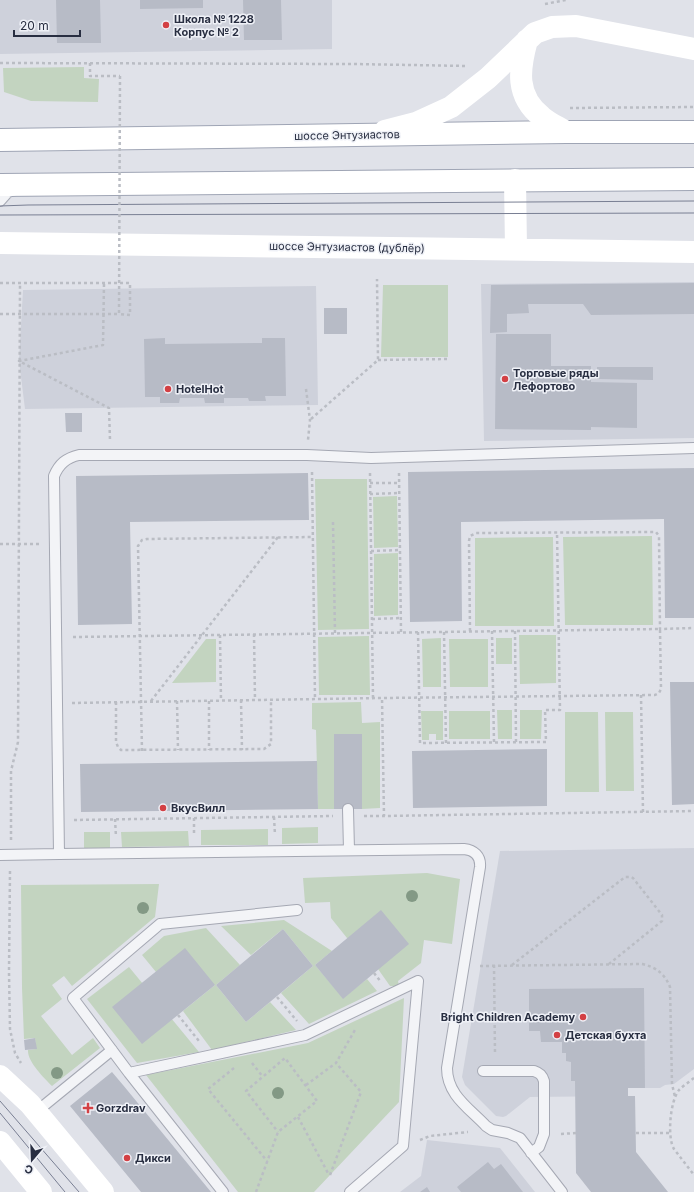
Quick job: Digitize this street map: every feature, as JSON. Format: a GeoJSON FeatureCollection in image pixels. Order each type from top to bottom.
{"type":"FeatureCollection","features":[{"type":"Feature","properties":{"kind":"main road"},"geometry":{"type":"LineString","coordinates":[[369,135],[416,123],[451,107],[488,78],[535,33],[552,26],[576,26],[694,49]]}},
{"type":"Feature","properties":{"kind":"main road"},"geometry":{"type":"LineString","coordinates":[[527,40],[521,64],[521,82],[529,104],[542,117],[566,132]]}},
{"type":"Feature","properties":{"kind":"main road","name":"шоссе Энтузиастов"},"geometry":{"type":"LineString","coordinates":[[0,140],[566,132],[694,132]]}},
{"type":"Feature","properties":{"kind":"main road"},"geometry":{"type":"LineString","coordinates":[[0,185],[30,186],[694,179]]}},
{"type":"Feature","properties":{"kind":"main road"},"geometry":{"type":"LineString","coordinates":[[514,180],[516,249]]}},
{"type":"Feature","properties":{"kind":"main road","name":"шоссе Энтузиастов (дублёр)"},"geometry":{"type":"LineString","coordinates":[[0,243],[694,252]]}},
{"type":"Feature","properties":{"kind":"main road"},"geometry":{"type":"LineString","coordinates":[[0,1076],[36,1112],[103,1192]]}},
{"type":"Feature","properties":{"kind":"main road"},"geometry":{"type":"LineString","coordinates":[[0,1142],[41,1192]]}},
{"type":"Feature","properties":{"kind":"lane"},"geometry":{"type":"LineString","coordinates":[[0,201],[8,192],[30,186]]}},
{"type":"Feature","properties":{"kind":"lane"},"geometry":{"type":"LineString","coordinates":[[60,854],[54,476],[60,465],[71,457],[79,455],[307,455],[371,458],[694,448]]}},
{"type":"Feature","properties":{"kind":"lane"},"geometry":{"type":"LineString","coordinates":[[348,812],[349,850]]}},
{"type":"Feature","properties":{"kind":"lane"},"geometry":{"type":"LineString","coordinates":[[0,855],[349,850],[470,850],[478,856],[480,867],[447,1068],[447,1077],[451,1090],[457,1097],[486,1126],[517,1137],[562,1192]]}},
{"type":"Feature","properties":{"kind":"lane"},"geometry":{"type":"LineString","coordinates":[[222,1192],[129,1073],[73,998],[160,924],[297,910]]}},
{"type":"Feature","properties":{"kind":"lane"},"geometry":{"type":"LineString","coordinates":[[129,1073],[308,1034],[418,980],[403,1146],[350,1192]]}},
{"type":"Feature","properties":{"kind":"lane"},"geometry":{"type":"LineString","coordinates":[[36,1112],[112,1050]]}},
{"type":"Feature","properties":{"kind":"lane"},"geometry":{"type":"LineString","coordinates":[[483,1071],[534,1071],[542,1077],[544,1134],[539,1147],[531,1153]]}},
{"type":"Feature","properties":{"kind":"path"},"geometry":{"type":"LineString","coordinates":[[542,6],[566,0]]}},
{"type":"Feature","properties":{"kind":"path"},"geometry":{"type":"LineString","coordinates":[[0,63],[470,66]]}},
{"type":"Feature","properties":{"kind":"path"},"geometry":{"type":"LineString","coordinates":[[90,63],[90,76],[120,76],[119,314]]}},
{"type":"Feature","properties":{"kind":"path"},"geometry":{"type":"LineString","coordinates":[[562,108],[694,107]]}},
{"type":"Feature","properties":{"kind":"path"},"geometry":{"type":"LineString","coordinates":[[377,279],[378,360]]}},
{"type":"Feature","properties":{"kind":"path"},"geometry":{"type":"LineString","coordinates":[[0,283],[130,284],[130,314],[0,314]]}},
{"type":"Feature","properties":{"kind":"path"},"geometry":{"type":"LineString","coordinates":[[9,972],[11,771],[18,742],[20,283]]}},
{"type":"Feature","properties":{"kind":"path"},"geometry":{"type":"LineString","coordinates":[[20,361],[103,345],[104,284]]}},
{"type":"Feature","properties":{"kind":"path"},"geometry":{"type":"LineString","coordinates":[[306,389],[310,420],[378,360],[450,359]]}},
{"type":"Feature","properties":{"kind":"path"},"geometry":{"type":"LineString","coordinates":[[20,361],[109,408],[111,455]]}},
{"type":"Feature","properties":{"kind":"path"},"geometry":{"type":"LineString","coordinates":[[307,455],[312,473],[315,699]]}},
{"type":"Feature","properties":{"kind":"path"},"geometry":{"type":"LineString","coordinates":[[371,458],[370,494],[373,698]]}},
{"type":"Feature","properties":{"kind":"path"},"geometry":{"type":"LineString","coordinates":[[399,472],[401,632]]}},
{"type":"Feature","properties":{"kind":"path"},"geometry":{"type":"LineString","coordinates":[[370,483],[400,483]]}},
{"type":"Feature","properties":{"kind":"path"},"geometry":{"type":"LineString","coordinates":[[370,494],[400,493]]}},
{"type":"Feature","properties":{"kind":"path"},"geometry":{"type":"LineString","coordinates":[[333,522],[335,633]]}},
{"type":"Feature","properties":{"kind":"path"},"geometry":{"type":"LineString","coordinates":[[418,632],[420,743],[546,742],[545,710],[560,710],[557,532]]}},
{"type":"Feature","properties":{"kind":"path"},"geometry":{"type":"LineString","coordinates":[[79,702],[655,695],[659,693],[661,689],[659,538],[656,532],[557,532],[476,534],[470,536],[470,631]]}},
{"type":"Feature","properties":{"kind":"path"},"geometry":{"type":"LineString","coordinates":[[151,702],[278,537]]}},
{"type":"Feature","properties":{"kind":"path"},"geometry":{"type":"LineString","coordinates":[[142,751],[138,546],[142,540],[313,537]]}},
{"type":"Feature","properties":{"kind":"path"},"geometry":{"type":"LineString","coordinates":[[0,544],[19,544]]}},
{"type":"Feature","properties":{"kind":"path"},"geometry":{"type":"LineString","coordinates":[[371,551],[400,550]]}},
{"type":"Feature","properties":{"kind":"path"},"geometry":{"type":"LineString","coordinates":[[372,619],[401,618]]}},
{"type":"Feature","properties":{"kind":"path"},"geometry":{"type":"LineString","coordinates":[[78,636],[694,628]]}},
{"type":"Feature","properties":{"kind":"path"},"geometry":{"type":"LineString","coordinates":[[492,631],[494,742]]}},
{"type":"Feature","properties":{"kind":"path"},"geometry":{"type":"LineString","coordinates":[[515,631],[516,742]]}},
{"type":"Feature","properties":{"kind":"path"},"geometry":{"type":"LineString","coordinates":[[444,632],[446,743]]}},
{"type":"Feature","properties":{"kind":"path"},"geometry":{"type":"LineString","coordinates":[[254,634],[255,700]]}},
{"type":"Feature","properties":{"kind":"path"},"geometry":{"type":"LineString","coordinates":[[220,635],[221,701]]}},
{"type":"Feature","properties":{"kind":"path"},"geometry":{"type":"LineString","coordinates":[[641,695],[643,812]]}},
{"type":"Feature","properties":{"kind":"path"},"geometry":{"type":"LineString","coordinates":[[382,698],[384,816]]}},
{"type":"Feature","properties":{"kind":"path"},"geometry":{"type":"LineString","coordinates":[[241,700],[242,750]]}},
{"type":"Feature","properties":{"kind":"path"},"geometry":{"type":"LineString","coordinates":[[116,702],[116,742],[121,750],[242,750],[264,749],[271,744],[271,700]]}},
{"type":"Feature","properties":{"kind":"path"},"geometry":{"type":"LineString","coordinates":[[177,701],[178,750]]}},
{"type":"Feature","properties":{"kind":"path"},"geometry":{"type":"LineString","coordinates":[[209,701],[210,750]]}},
{"type":"Feature","properties":{"kind":"path"},"geometry":{"type":"LineString","coordinates":[[59,820],[348,812],[384,816],[694,811]]}},
{"type":"Feature","properties":{"kind":"path"},"geometry":{"type":"LineString","coordinates":[[512,965],[625,877],[631,877],[662,915],[662,921],[608,964]]}},
{"type":"Feature","properties":{"kind":"path"},"geometry":{"type":"LineString","coordinates":[[481,966],[642,964],[650,966],[663,975],[668,981],[670,987],[672,1084],[675,1097]]}},
{"type":"Feature","properties":{"kind":"path"},"geometry":{"type":"LineString","coordinates":[[494,966],[496,1071]]}},
{"type":"Feature","properties":{"kind":"path"},"geometry":{"type":"LineString","coordinates":[[277,997],[308,1034]]}},
{"type":"Feature","properties":{"kind":"path"},"geometry":{"type":"LineString","coordinates":[[306,1085],[336,1063],[370,1004]]}},
{"type":"Feature","properties":{"kind":"path"},"geometry":{"type":"LineString","coordinates":[[178,1015],[210,1056]]}},
{"type":"Feature","properties":{"kind":"path"},"geometry":{"type":"LineString","coordinates":[[256,1192],[278,1132],[317,1101],[285,1058],[246,1091],[278,1132]]}},
{"type":"Feature","properties":{"kind":"path"},"geometry":{"type":"LineString","coordinates":[[298,1117],[330,1175],[361,1092],[336,1063]]}},
{"type":"Feature","properties":{"kind":"path"},"geometry":{"type":"LineString","coordinates":[[236,1066],[208,1089],[267,1162]]}},
{"type":"Feature","properties":{"kind":"path"},"geometry":{"type":"LineString","coordinates":[[694,1078],[679,1090],[675,1097],[670,1133],[671,1142],[674,1149],[694,1173]]}},
{"type":"Feature","properties":{"kind":"path"},"geometry":{"type":"LineString","coordinates":[[403,1146],[430,1136],[494,1130]]}},
{"type":"Feature","properties":{"kind":"path"},"geometry":{"type":"LineString","coordinates":[[636,1133],[670,1133]]}},
{"type":"Feature","properties":{"kind":"shaded area","name":"Школа № 1228 Корпус № 2"},"geometry":{"type":"Polygon","coordinates":[[[0,0],[332,0],[332,49],[0,54],[0,0]]]}},
{"type":"Feature","properties":{"kind":"shaded area"},"geometry":{"type":"Polygon","coordinates":[[[694,282],[694,438],[484,441],[481,284],[694,282]]]}},
{"type":"Feature","properties":{"kind":"shaded area"},"geometry":{"type":"Polygon","coordinates":[[[316,286],[318,405],[25,409],[19,361],[23,290],[316,286]]]}},
{"type":"Feature","properties":{"kind":"shaded area","name":"Bright Children Academy"},"geometry":{"type":"Polygon","coordinates":[[[694,848],[694,1069],[674,1084],[665,1085],[660,1088],[628,1088],[628,1096],[530,1097],[506,1116],[496,1116],[465,1085],[462,1077],[500,851],[694,848]]]}},
{"type":"Feature","properties":{"kind":"shaded area"},"geometry":{"type":"Polygon","coordinates":[[[427,1140],[500,1148],[535,1192],[400,1192],[421,1176],[427,1140]]]}},
{"type":"Feature","properties":{"kind":"green space"},"geometry":{"type":"Polygon","coordinates":[[[84,67],[84,78],[99,79],[98,102],[31,101],[4,92],[3,68],[84,67]]]}},
{"type":"Feature","properties":{"kind":"green space"},"geometry":{"type":"Polygon","coordinates":[[[383,285],[448,285],[448,357],[381,357],[383,285]]]}},
{"type":"Feature","properties":{"kind":"green space"},"geometry":{"type":"Polygon","coordinates":[[[315,479],[367,479],[369,629],[318,630],[315,479]]]}},
{"type":"Feature","properties":{"kind":"green space"},"geometry":{"type":"Polygon","coordinates":[[[397,496],[398,547],[374,548],[373,497],[397,496]]]}},
{"type":"Feature","properties":{"kind":"green space"},"geometry":{"type":"Polygon","coordinates":[[[652,536],[653,625],[565,625],[563,537],[652,536]]]}},
{"type":"Feature","properties":{"kind":"green space"},"geometry":{"type":"Polygon","coordinates":[[[553,537],[554,626],[475,626],[475,538],[553,537]]]}},
{"type":"Feature","properties":{"kind":"green space"},"geometry":{"type":"Polygon","coordinates":[[[398,553],[398,615],[374,616],[374,554],[398,553]]]}},
{"type":"Feature","properties":{"kind":"green space"},"geometry":{"type":"Polygon","coordinates":[[[519,635],[556,635],[556,683],[520,684],[519,635]]]}},
{"type":"Feature","properties":{"kind":"green space"},"geometry":{"type":"Polygon","coordinates":[[[369,636],[370,695],[319,695],[318,637],[369,636]]]}},
{"type":"Feature","properties":{"kind":"green space"},"geometry":{"type":"Polygon","coordinates":[[[441,638],[441,687],[423,687],[422,639],[441,638]]]}},
{"type":"Feature","properties":{"kind":"green space"},"geometry":{"type":"Polygon","coordinates":[[[496,638],[512,638],[512,664],[496,664],[496,638]]]}},
{"type":"Feature","properties":{"kind":"green space"},"geometry":{"type":"Polygon","coordinates":[[[206,639],[216,639],[216,682],[172,683],[206,639]]]}},
{"type":"Feature","properties":{"kind":"green space"},"geometry":{"type":"Polygon","coordinates":[[[449,639],[488,639],[488,687],[450,687],[449,639]]]}},
{"type":"Feature","properties":{"kind":"green space"},"geometry":{"type":"Polygon","coordinates":[[[361,702],[362,723],[380,722],[380,808],[362,809],[362,734],[334,734],[334,809],[318,809],[316,730],[312,729],[312,703],[361,702]]]}},
{"type":"Feature","properties":{"kind":"green space"},"geometry":{"type":"Polygon","coordinates":[[[497,710],[512,710],[512,739],[498,739],[497,710]]]}},
{"type":"Feature","properties":{"kind":"green space"},"geometry":{"type":"Polygon","coordinates":[[[520,710],[542,710],[541,739],[520,739],[520,710]]]}},
{"type":"Feature","properties":{"kind":"green space"},"geometry":{"type":"Polygon","coordinates":[[[421,711],[443,711],[443,740],[436,740],[436,734],[429,734],[429,740],[422,740],[421,711]]]}},
{"type":"Feature","properties":{"kind":"green space"},"geometry":{"type":"Polygon","coordinates":[[[449,711],[490,711],[490,739],[449,739],[449,711]]]}},
{"type":"Feature","properties":{"kind":"green space"},"geometry":{"type":"Polygon","coordinates":[[[565,712],[598,712],[599,792],[565,792],[565,712]]]}},
{"type":"Feature","properties":{"kind":"green space"},"geometry":{"type":"Polygon","coordinates":[[[605,712],[633,712],[634,791],[606,791],[605,712]]]}},
{"type":"Feature","properties":{"kind":"green space"},"geometry":{"type":"Polygon","coordinates":[[[318,827],[318,843],[282,844],[282,828],[318,827]]]}},
{"type":"Feature","properties":{"kind":"green space"},"geometry":{"type":"Polygon","coordinates":[[[268,829],[268,845],[201,845],[201,830],[268,829]]]}},
{"type":"Feature","properties":{"kind":"green space"},"geometry":{"type":"Polygon","coordinates":[[[188,831],[189,846],[122,847],[121,832],[188,831]]]}},
{"type":"Feature","properties":{"kind":"green space"},"geometry":{"type":"Polygon","coordinates":[[[84,832],[110,832],[110,848],[84,848],[84,832]]]}},
{"type":"Feature","properties":{"kind":"green space"},"geometry":{"type":"Polygon","coordinates":[[[427,873],[460,879],[452,944],[424,940],[421,963],[398,981],[399,986],[390,986],[378,969],[347,938],[331,918],[330,902],[305,903],[303,878],[427,873]]]}},
{"type":"Feature","properties":{"kind":"green space"},"geometry":{"type":"Polygon","coordinates":[[[159,884],[155,917],[72,986],[64,976],[52,985],[62,999],[41,1016],[72,1055],[93,1038],[100,1048],[52,1086],[33,1064],[28,1054],[28,1050],[36,1049],[35,1038],[24,1039],[21,885],[159,884]]]}},
{"type":"Feature","properties":{"kind":"green space"},"geometry":{"type":"Polygon","coordinates":[[[284,920],[332,951],[315,965],[343,998],[367,979],[377,991],[309,1024],[281,993],[313,966],[283,929],[251,955],[221,926],[284,920]]]}},
{"type":"Feature","properties":{"kind":"green space"},"geometry":{"type":"Polygon","coordinates":[[[206,928],[240,965],[216,985],[246,1022],[270,1002],[296,1030],[212,1050],[183,1011],[215,985],[156,972],[142,955],[164,936],[206,928]]]}},
{"type":"Feature","properties":{"kind":"green space"},"geometry":{"type":"Polygon","coordinates":[[[129,967],[199,1052],[137,1063],[87,999],[129,967]]]}},
{"type":"Feature","properties":{"kind":"green space"},"geometry":{"type":"Polygon","coordinates":[[[404,998],[399,1102],[314,1192],[238,1192],[146,1075],[308,1043],[404,998]]]}},
{"type":"Feature","properties":{"kind":"building"},"geometry":{"type":"Polygon","coordinates":[[[56,0],[100,0],[101,43],[57,43],[56,0]]]}},
{"type":"Feature","properties":{"kind":"building"},"geometry":{"type":"Polygon","coordinates":[[[140,0],[203,0],[203,8],[140,9],[140,0]]]}},
{"type":"Feature","properties":{"kind":"building"},"geometry":{"type":"Polygon","coordinates":[[[243,0],[281,0],[282,40],[244,40],[243,0]]]}},
{"type":"Feature","properties":{"kind":"building"},"geometry":{"type":"Polygon","coordinates":[[[694,283],[694,314],[591,315],[583,304],[528,304],[529,313],[507,314],[507,332],[490,333],[491,285],[694,283]]]}},
{"type":"Feature","properties":{"kind":"building"},"geometry":{"type":"Polygon","coordinates":[[[324,308],[347,308],[347,334],[324,334],[324,308]]]}},
{"type":"Feature","properties":{"kind":"building"},"geometry":{"type":"Polygon","coordinates":[[[496,334],[551,334],[551,366],[591,366],[591,382],[637,383],[637,428],[591,427],[591,430],[495,429],[496,334]]]}},
{"type":"Feature","properties":{"kind":"building"},"geometry":{"type":"Polygon","coordinates":[[[165,338],[165,344],[262,343],[262,338],[285,338],[286,396],[265,396],[266,401],[249,401],[248,398],[224,398],[224,403],[205,403],[204,398],[180,398],[179,403],[160,403],[160,397],[145,397],[144,339],[165,338]]]}},
{"type":"Feature","properties":{"kind":"building"},"geometry":{"type":"Polygon","coordinates":[[[597,367],[653,367],[653,380],[597,379],[597,367]]]}},
{"type":"Feature","properties":{"kind":"building"},"geometry":{"type":"Polygon","coordinates":[[[65,413],[82,413],[82,432],[66,432],[65,413]]]}},
{"type":"Feature","properties":{"kind":"building"},"geometry":{"type":"Polygon","coordinates":[[[694,468],[694,618],[665,618],[664,519],[461,522],[462,621],[410,622],[408,472],[694,468]]]}},
{"type":"Feature","properties":{"kind":"building"},"geometry":{"type":"Polygon","coordinates":[[[308,473],[309,520],[130,522],[132,624],[78,625],[76,476],[308,473]]]}},
{"type":"Feature","properties":{"kind":"building"},"geometry":{"type":"Polygon","coordinates":[[[670,682],[694,682],[694,804],[672,805],[670,682]]]}},
{"type":"Feature","properties":{"kind":"building"},"geometry":{"type":"Polygon","coordinates":[[[334,734],[362,734],[362,809],[334,809],[334,734]]]}},
{"type":"Feature","properties":{"kind":"building"},"geometry":{"type":"Polygon","coordinates":[[[547,749],[547,806],[413,808],[412,751],[547,749]]]}},
{"type":"Feature","properties":{"kind":"building"},"geometry":{"type":"Polygon","coordinates":[[[317,761],[318,809],[81,812],[80,764],[317,761]]]}},
{"type":"Feature","properties":{"kind":"building"},"geometry":{"type":"Polygon","coordinates":[[[381,910],[409,944],[343,999],[315,965],[381,910]]]}},
{"type":"Feature","properties":{"kind":"building"},"geometry":{"type":"Polygon","coordinates":[[[283,929],[313,966],[246,1022],[216,985],[283,929]]]}},
{"type":"Feature","properties":{"kind":"building"},"geometry":{"type":"Polygon","coordinates":[[[185,948],[215,985],[142,1044],[112,1007],[185,948]]]}},
{"type":"Feature","properties":{"kind":"building"},"geometry":{"type":"Polygon","coordinates":[[[644,988],[645,1088],[628,1088],[628,1096],[635,1096],[636,1152],[668,1192],[591,1192],[576,1173],[575,1081],[571,1081],[571,1062],[566,1061],[566,1053],[562,1053],[562,1042],[541,1042],[540,1031],[529,1031],[529,989],[644,988]]]}},
{"type":"Feature","properties":{"kind":"building"},"geometry":{"type":"Polygon","coordinates":[[[35,1038],[37,1049],[25,1050],[24,1040],[35,1038]]]}},
{"type":"Feature","properties":{"kind":"building"},"geometry":{"type":"Polygon","coordinates":[[[112,1072],[211,1192],[141,1192],[70,1106],[112,1072]]]}},
{"type":"Feature","properties":{"kind":"building"},"geometry":{"type":"Polygon","coordinates":[[[488,1162],[494,1169],[501,1164],[523,1192],[461,1192],[457,1187],[488,1162]]]}},
{"type":"Feature","properties":{"kind":"building"},"geometry":{"type":"Polygon","coordinates":[[[427,1187],[430,1192],[420,1192],[427,1187]]]}},
{"type":"Feature","properties":{"kind":"tram line"},"geometry":{"type":"LineString","coordinates":[[0,206],[694,201]]}},
{"type":"Feature","properties":{"kind":"tram line"},"geometry":{"type":"LineString","coordinates":[[0,215],[694,213]]}},
{"type":"Feature","properties":{"kind":"tram line"},"geometry":{"type":"LineString","coordinates":[[0,1101],[79,1192]]}},
{"type":"Feature","properties":{"kind":"tram line"},"geometry":{"type":"LineString","coordinates":[[0,1113],[65,1192]]}},
{"type":"Feature","properties":{"kind":"place","name":"Школа № 1228 Корпус № 2"},"geometry":{"type":"Point","coordinates":[166,25]}},
{"type":"Feature","properties":{"kind":"place","name":"Торговые ряды Лефортово"},"geometry":{"type":"Point","coordinates":[505,379]}},
{"type":"Feature","properties":{"kind":"place","name":"HotelHot"},"geometry":{"type":"Point","coordinates":[168,389]}},
{"type":"Feature","properties":{"kind":"place","name":"ВкусВилл"},"geometry":{"type":"Point","coordinates":[163,808]}},
{"type":"Feature","properties":{"kind":"place","name":"Bright Children Academy"},"geometry":{"type":"Point","coordinates":[583,1017]}},
{"type":"Feature","properties":{"kind":"place","name":"Детская бухта"},"geometry":{"type":"Point","coordinates":[557,1035]}},
{"type":"Feature","properties":{"kind":"place","name":"Gorzdrav"},"geometry":{"type":"Point","coordinates":[88,1108]}},
{"type":"Feature","properties":{"kind":"place","name":"Дикси"},"geometry":{"type":"Point","coordinates":[127,1158]}}]}
